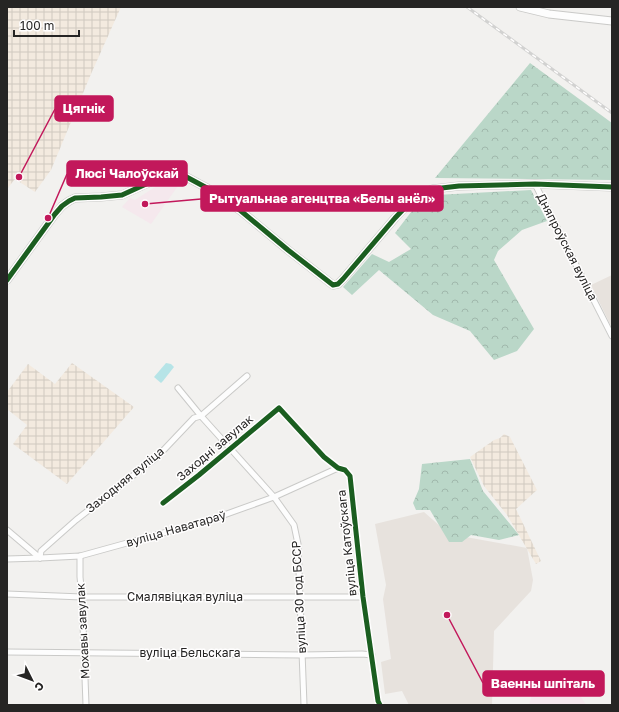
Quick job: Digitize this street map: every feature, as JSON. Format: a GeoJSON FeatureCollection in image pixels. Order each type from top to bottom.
{"type":"FeatureCollection","features":[{"type":"Feature","properties":{"kind":"street"},"geometry":{"type":"LineString","coordinates":[[520,7],[549,14],[612,21]]}},
{"type":"Feature","properties":{"kind":"street"},"geometry":{"type":"LineString","coordinates":[[7,280],[55,214],[69,201],[75,198],[101,198],[122,195],[168,174],[181,174],[207,188],[241,211],[333,285],[338,284],[343,279],[395,218],[417,195],[433,188],[535,184]]}},
{"type":"Feature","properties":{"kind":"street","name":"Дняпроўская вуліца"},"geometry":{"type":"LineString","coordinates":[[612,187],[535,184],[612,336]]}},
{"type":"Feature","properties":{"kind":"street","name":"Заходняя вуліца"},"geometry":{"type":"LineString","coordinates":[[40,558],[41,551],[53,540],[76,520],[157,457],[194,418],[201,416],[247,376]]}},
{"type":"Feature","properties":{"kind":"street","name":"вуліца 30 год БССР"},"geometry":{"type":"LineString","coordinates":[[178,388],[201,416],[274,497],[294,525],[298,544],[304,705]]}},
{"type":"Feature","properties":{"kind":"street","name":"Заходні завулак"},"geometry":{"type":"LineString","coordinates":[[163,503],[279,408]]}},
{"type":"Feature","properties":{"kind":"street","name":"вуліца Катоўскага"},"geometry":{"type":"LineString","coordinates":[[279,408],[324,457],[338,468],[344,470],[350,476],[363,597],[378,701],[380,705]]}},
{"type":"Feature","properties":{"kind":"street","name":"вуліца Наватараў"},"geometry":{"type":"LineString","coordinates":[[7,559],[80,556],[210,520],[274,497],[338,468]]}},
{"type":"Feature","properties":{"kind":"street"},"geometry":{"type":"LineString","coordinates":[[7,530],[40,558]]}},
{"type":"Feature","properties":{"kind":"street","name":"Мохавы завулак"},"geometry":{"type":"LineString","coordinates":[[80,556],[86,705]]}},
{"type":"Feature","properties":{"kind":"street","name":"Смалявіцкая вуліца"},"geometry":{"type":"LineString","coordinates":[[7,594],[82,597],[363,597]]}},
{"type":"Feature","properties":{"kind":"street","name":"вуліца Бельскага"},"geometry":{"type":"LineString","coordinates":[[7,652],[372,655]]}},
{"type":"Feature","properties":{"kind":"shaded area"},"geometry":{"type":"Polygon","coordinates":[[[7,7],[121,7],[51,170],[35,192],[15,179],[7,189],[7,7]]]}},
{"type":"Feature","properties":{"kind":"shaded area"},"geometry":{"type":"Polygon","coordinates":[[[169,178],[180,183],[151,224],[122,207],[130,198],[135,200],[169,178]]]}},
{"type":"Feature","properties":{"kind":"shaded area"},"geometry":{"type":"Polygon","coordinates":[[[612,275],[612,328],[591,285],[612,275]]]}},
{"type":"Feature","properties":{"kind":"shaded area"},"geometry":{"type":"Polygon","coordinates":[[[72,363],[134,407],[67,484],[13,444],[27,425],[7,409],[7,392],[28,364],[55,384],[72,363]]]}},
{"type":"Feature","properties":{"kind":"shaded area"},"geometry":{"type":"Polygon","coordinates":[[[504,434],[510,437],[537,490],[516,509],[541,561],[536,564],[507,515],[484,486],[470,457],[504,434]]]}},
{"type":"Feature","properties":{"kind":"shaded area"},"geometry":{"type":"Polygon","coordinates":[[[424,512],[449,534],[527,548],[533,580],[531,591],[494,631],[492,705],[409,705],[402,691],[385,694],[381,662],[391,659],[383,599],[386,585],[375,524],[424,512]]]}},
{"type":"Feature","properties":{"kind":"shaded area"},"geometry":{"type":"Polygon","coordinates":[[[566,672],[586,705],[529,705],[533,691],[566,672]]]}},
{"type":"Feature","properties":{"kind":"green space"},"geometry":{"type":"Polygon","coordinates":[[[530,63],[612,123],[612,180],[435,178],[530,63]]]}},
{"type":"Feature","properties":{"kind":"green space"},"geometry":{"type":"Polygon","coordinates":[[[531,190],[547,221],[522,230],[498,251],[494,260],[534,329],[517,351],[494,360],[470,331],[433,315],[379,270],[352,295],[343,287],[372,254],[389,262],[411,249],[395,233],[418,203],[436,195],[531,190]]]}},
{"type":"Feature","properties":{"kind":"green space"},"geometry":{"type":"Polygon","coordinates":[[[470,459],[483,491],[519,535],[499,540],[471,535],[462,542],[449,542],[430,510],[416,510],[413,503],[419,489],[422,464],[470,459]]]}},
{"type":"Feature","properties":{"kind":"water"},"geometry":{"type":"Polygon","coordinates":[[[166,363],[171,364],[174,367],[161,383],[154,377],[166,363]]]}},
{"type":"Feature","properties":{"kind":"railway"},"geometry":{"type":"LineString","coordinates":[[467,7],[612,113]]}},
{"type":"Feature","properties":{"kind":"cycle path"},"geometry":{"type":"LineString","coordinates":[[7,280],[55,214],[69,201],[75,198],[122,195],[168,174],[181,174],[207,188],[241,211],[333,285],[338,284],[343,279],[395,218],[417,195],[433,189],[459,186],[535,184],[612,187]]}},
{"type":"Feature","properties":{"kind":"cycle path"},"geometry":{"type":"LineString","coordinates":[[163,503],[279,408],[324,457],[338,468],[345,470],[350,476],[363,597],[378,701],[380,705]]}},
{"type":"Feature","properties":{"kind":"place","name":"Цягнік"},"geometry":{"type":"Point","coordinates":[19,177]}},
{"type":"Feature","properties":{"kind":"place","name":"Рытуальнае агенцтва «Белы анёл»"},"geometry":{"type":"Point","coordinates":[145,204]}},
{"type":"Feature","properties":{"kind":"place","name":"Люсі Чалоўскай"},"geometry":{"type":"Point","coordinates":[48,218]}},
{"type":"Feature","properties":{"kind":"place","name":"Ваенны шпіталь"},"geometry":{"type":"Point","coordinates":[447,615]}}]}
